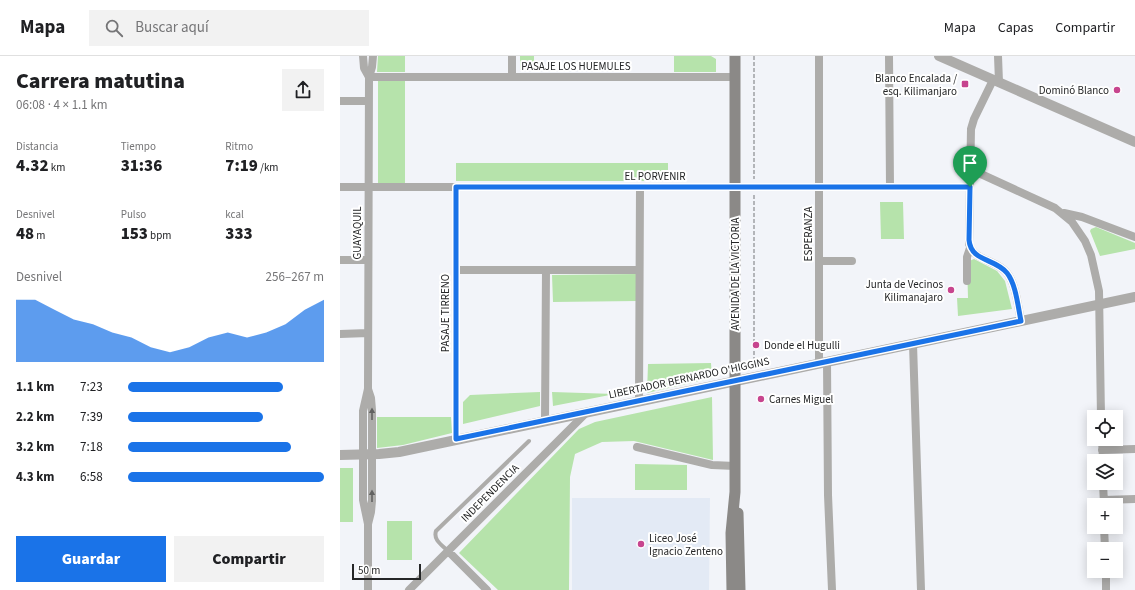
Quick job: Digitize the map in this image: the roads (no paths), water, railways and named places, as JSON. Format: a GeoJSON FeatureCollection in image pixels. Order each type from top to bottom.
{"type":"FeatureCollection","features":[{"type":"Feature","properties":{"kind":"main road","name":"AVENIDA DE LA VICTORIA"},"geometry":{"type":"LineString","coordinates":[[732,590],[731,527],[735,492],[735,56]]}},
{"type":"Feature","properties":{"kind":"main road","name":"AVENIDA DE LA VICTORIA"},"geometry":{"type":"LineString","coordinates":[[735,492],[739,523],[740,590]]}},
{"type":"Feature","properties":{"kind":"street","name":"GUAYAQUIL"},"geometry":{"type":"LineString","coordinates":[[363,56],[364,68],[369,77]]}},
{"type":"Feature","properties":{"kind":"street","name":"GUAYAQUIL"},"geometry":{"type":"LineString","coordinates":[[368,590],[368,524],[364,506],[368,454],[363,411],[368,389],[368,101],[372,56]]}},
{"type":"Feature","properties":{"kind":"street"},"geometry":{"type":"LineString","coordinates":[[512,56],[512,77]]}},
{"type":"Feature","properties":{"kind":"street","name":"ESPERANZA"},"geometry":{"type":"LineString","coordinates":[[819,56],[819,261],[832,590]]}},
{"type":"Feature","properties":{"kind":"street"},"geometry":{"type":"LineString","coordinates":[[889,56],[890,187]]}},
{"type":"Feature","properties":{"kind":"street"},"geometry":{"type":"LineString","coordinates":[[938,56],[1135,142]]}},
{"type":"Feature","properties":{"kind":"street"},"geometry":{"type":"LineString","coordinates":[[967,281],[967,257],[970,248],[970,169],[972,124],[996,81],[998,56]]}},
{"type":"Feature","properties":{"kind":"street","name":"PASAJE LOS HUEMULES"},"geometry":{"type":"LineString","coordinates":[[369,77],[735,77]]}},
{"type":"Feature","properties":{"kind":"street"},"geometry":{"type":"LineString","coordinates":[[340,101],[368,101]]}},
{"type":"Feature","properties":{"kind":"street"},"geometry":{"type":"LineString","coordinates":[[970,169],[1061,212],[1082,217],[1135,237]]}},
{"type":"Feature","properties":{"kind":"street","name":"EL PORVENIR"},"geometry":{"type":"LineString","coordinates":[[340,187],[970,187]]}},
{"type":"Feature","properties":{"kind":"street","name":"PASAJE TIRRENO"},"geometry":{"type":"LineString","coordinates":[[456,187],[456,439]]}},
{"type":"Feature","properties":{"kind":"street"},"geometry":{"type":"LineString","coordinates":[[639,400],[640,187]]}},
{"type":"Feature","properties":{"kind":"street"},"geometry":{"type":"LineString","coordinates":[[1061,212],[1077,228],[1089,248],[1098,291],[1101,410]]}},
{"type":"Feature","properties":{"kind":"street"},"geometry":{"type":"LineString","coordinates":[[970,248],[979,257],[1000,266],[1009,276],[1021,321]]}},
{"type":"Feature","properties":{"kind":"street"},"geometry":{"type":"LineString","coordinates":[[340,260],[368,260]]}},
{"type":"Feature","properties":{"kind":"street"},"geometry":{"type":"LineString","coordinates":[[819,261],[852,262]]}},
{"type":"Feature","properties":{"kind":"street"},"geometry":{"type":"LineString","coordinates":[[456,270],[640,270]]}},
{"type":"Feature","properties":{"kind":"street"},"geometry":{"type":"LineString","coordinates":[[545,420],[546,270]]}},
{"type":"Feature","properties":{"kind":"street","name":"LIBERTADOR BERNARDO O'HIGGINS"},"geometry":{"type":"LineString","coordinates":[[340,455],[399,452],[639,400],[1135,297]]}},
{"type":"Feature","properties":{"kind":"street"},"geometry":{"type":"LineString","coordinates":[[340,334],[368,333]]}},
{"type":"Feature","properties":{"kind":"street"},"geometry":{"type":"LineString","coordinates":[[913,344],[921,590]]}},
{"type":"Feature","properties":{"kind":"street","name":"INDEPENDENCIA"},"geometry":{"type":"LineString","coordinates":[[409,590],[587,411]]}},
{"type":"Feature","properties":{"kind":"street"},"geometry":{"type":"LineString","coordinates":[[1102,446],[1102,454]]}},
{"type":"Feature","properties":{"kind":"street"},"geometry":{"type":"LineString","coordinates":[[637,447],[712,464],[735,466]]}},
{"type":"Feature","properties":{"kind":"street"},"geometry":{"type":"LineString","coordinates":[[1102,450],[1135,449]]}},
{"type":"Feature","properties":{"kind":"street"},"geometry":{"type":"LineString","coordinates":[[1123,501],[1135,499]]}},
{"type":"Feature","properties":{"kind":"street"},"geometry":{"type":"LineString","coordinates":[[448,551],[487,590]]}},
{"type":"Feature","properties":{"kind":"street"},"geometry":{"type":"LineString","coordinates":[[1106,578],[1106,590]]}},
{"type":"Feature","properties":{"kind":"lane"},"geometry":{"type":"LineString","coordinates":[[448,551],[436,539],[436,531],[529,441]]}},
{"type":"Feature","properties":{"kind":"place","name":"Blanco Encalada / esq. Kilimanjaro"},"geometry":{"type":"Point","coordinates":[965,84]}},
{"type":"Feature","properties":{"kind":"place","name":"Dominó Blanco"},"geometry":{"type":"Point","coordinates":[1117,90]}},
{"type":"Feature","properties":{"kind":"place","name":"Junta de Vecinos Kilimanajaro"},"geometry":{"type":"Point","coordinates":[951,290]}},
{"type":"Feature","properties":{"kind":"place","name":"Donde el Hugulli"},"geometry":{"type":"Point","coordinates":[756,345]}},
{"type":"Feature","properties":{"kind":"place","name":"Carnes Miguel"},"geometry":{"type":"Point","coordinates":[761,399]}},
{"type":"Feature","properties":{"kind":"place","name":"Liceo José Ignacio Zenteno"},"geometry":{"type":"Point","coordinates":[641,544]}}]}
